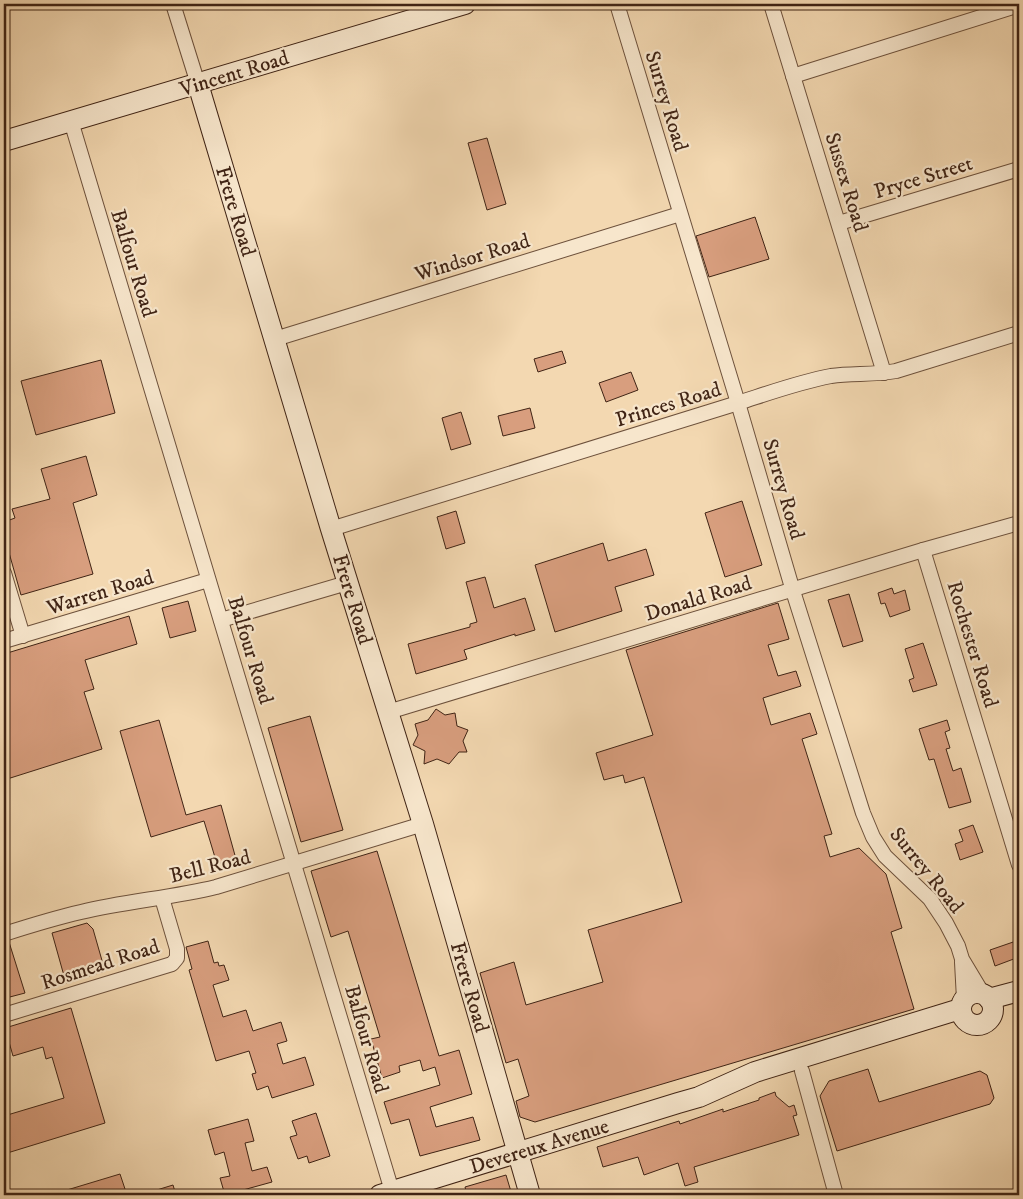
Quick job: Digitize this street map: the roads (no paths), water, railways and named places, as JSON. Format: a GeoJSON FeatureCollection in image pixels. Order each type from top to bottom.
{"type":"FeatureCollection","features":[{"type":"Feature","properties":{"kind":"street","name":"Frere Road"},"geometry":{"type":"LineString","coordinates":[[174,4],[347,583],[423,824],[530,1195]]}},
{"type":"Feature","properties":{"kind":"street","name":"Vincent Road"},"geometry":{"type":"LineString","coordinates":[[4,141],[465,4]]}},
{"type":"Feature","properties":{"kind":"street","name":"Surrey Road"},"geometry":{"type":"LineString","coordinates":[[616,4],[793,591],[863,812],[873,837],[885,856],[930,899],[952,934],[962,959],[976,1006]]}},
{"type":"Feature","properties":{"kind":"street","name":"Sussex Road"},"geometry":{"type":"LineString","coordinates":[[771,4],[884,373]]}},
{"type":"Feature","properties":{"kind":"street"},"geometry":{"type":"LineString","coordinates":[[793,76],[1019,5]]}},
{"type":"Feature","properties":{"kind":"street","name":"Balfour Road"},"geometry":{"type":"LineString","coordinates":[[71,121],[294,864],[386,1193]]}},
{"type":"Feature","properties":{"kind":"street","name":"Pryce Street"},"geometry":{"type":"LineString","coordinates":[[839,223],[1019,169]]}},
{"type":"Feature","properties":{"kind":"street","name":"Windsor Road"},"geometry":{"type":"LineString","coordinates":[[275,339],[680,214]]}},
{"type":"Feature","properties":{"kind":"street","name":"Princes Road"},"geometry":{"type":"LineString","coordinates":[[331,529],[738,404],[794,384],[830,376],[884,373],[1019,333]]}},
{"type":"Feature","properties":{"kind":"street","name":"Donald Road"},"geometry":{"type":"LineString","coordinates":[[388,712],[793,591],[923,550],[1019,523]]}},
{"type":"Feature","properties":{"kind":"street","name":"Rochester Road"},"geometry":{"type":"LineString","coordinates":[[923,550],[1019,865]]}},
{"type":"Feature","properties":{"kind":"street"},"geometry":{"type":"LineString","coordinates":[[4,573],[22,636]]}},
{"type":"Feature","properties":{"kind":"street","name":"Warren Road"},"geometry":{"type":"LineString","coordinates":[[4,641],[208,580]]}},
{"type":"Feature","properties":{"kind":"street"},"geometry":{"type":"LineString","coordinates":[[221,620],[347,583]]}},
{"type":"Feature","properties":{"kind":"street","name":"Bell Road"},"geometry":{"type":"LineString","coordinates":[[4,934],[81,912],[216,887],[423,824]]}},
{"type":"Feature","properties":{"kind":"street","name":"Rosmead Road"},"geometry":{"type":"LineString","coordinates":[[4,1015],[172,964],[177,958],[177,949],[162,898]]}},
{"type":"Feature","properties":{"kind":"street","name":"Surrey Road"},"geometry":{"type":"LineString","coordinates":[[962,959],[976,1006]]}},
{"type":"Feature","properties":{"kind":"street","name":"Devereux Avenue"},"geometry":{"type":"LineString","coordinates":[[386,1193],[699,1097],[758,1084],[802,1070],[1019,991]]}},
{"type":"Feature","properties":{"kind":"street","name":"Devereux Avenue"},"geometry":{"type":"LineString","coordinates":[[699,1097],[755,1072],[976,1006],[1019,1004]]}},
{"type":"Feature","properties":{"kind":"street"},"geometry":{"type":"LineString","coordinates":[[802,1070],[836,1195]]}}]}
